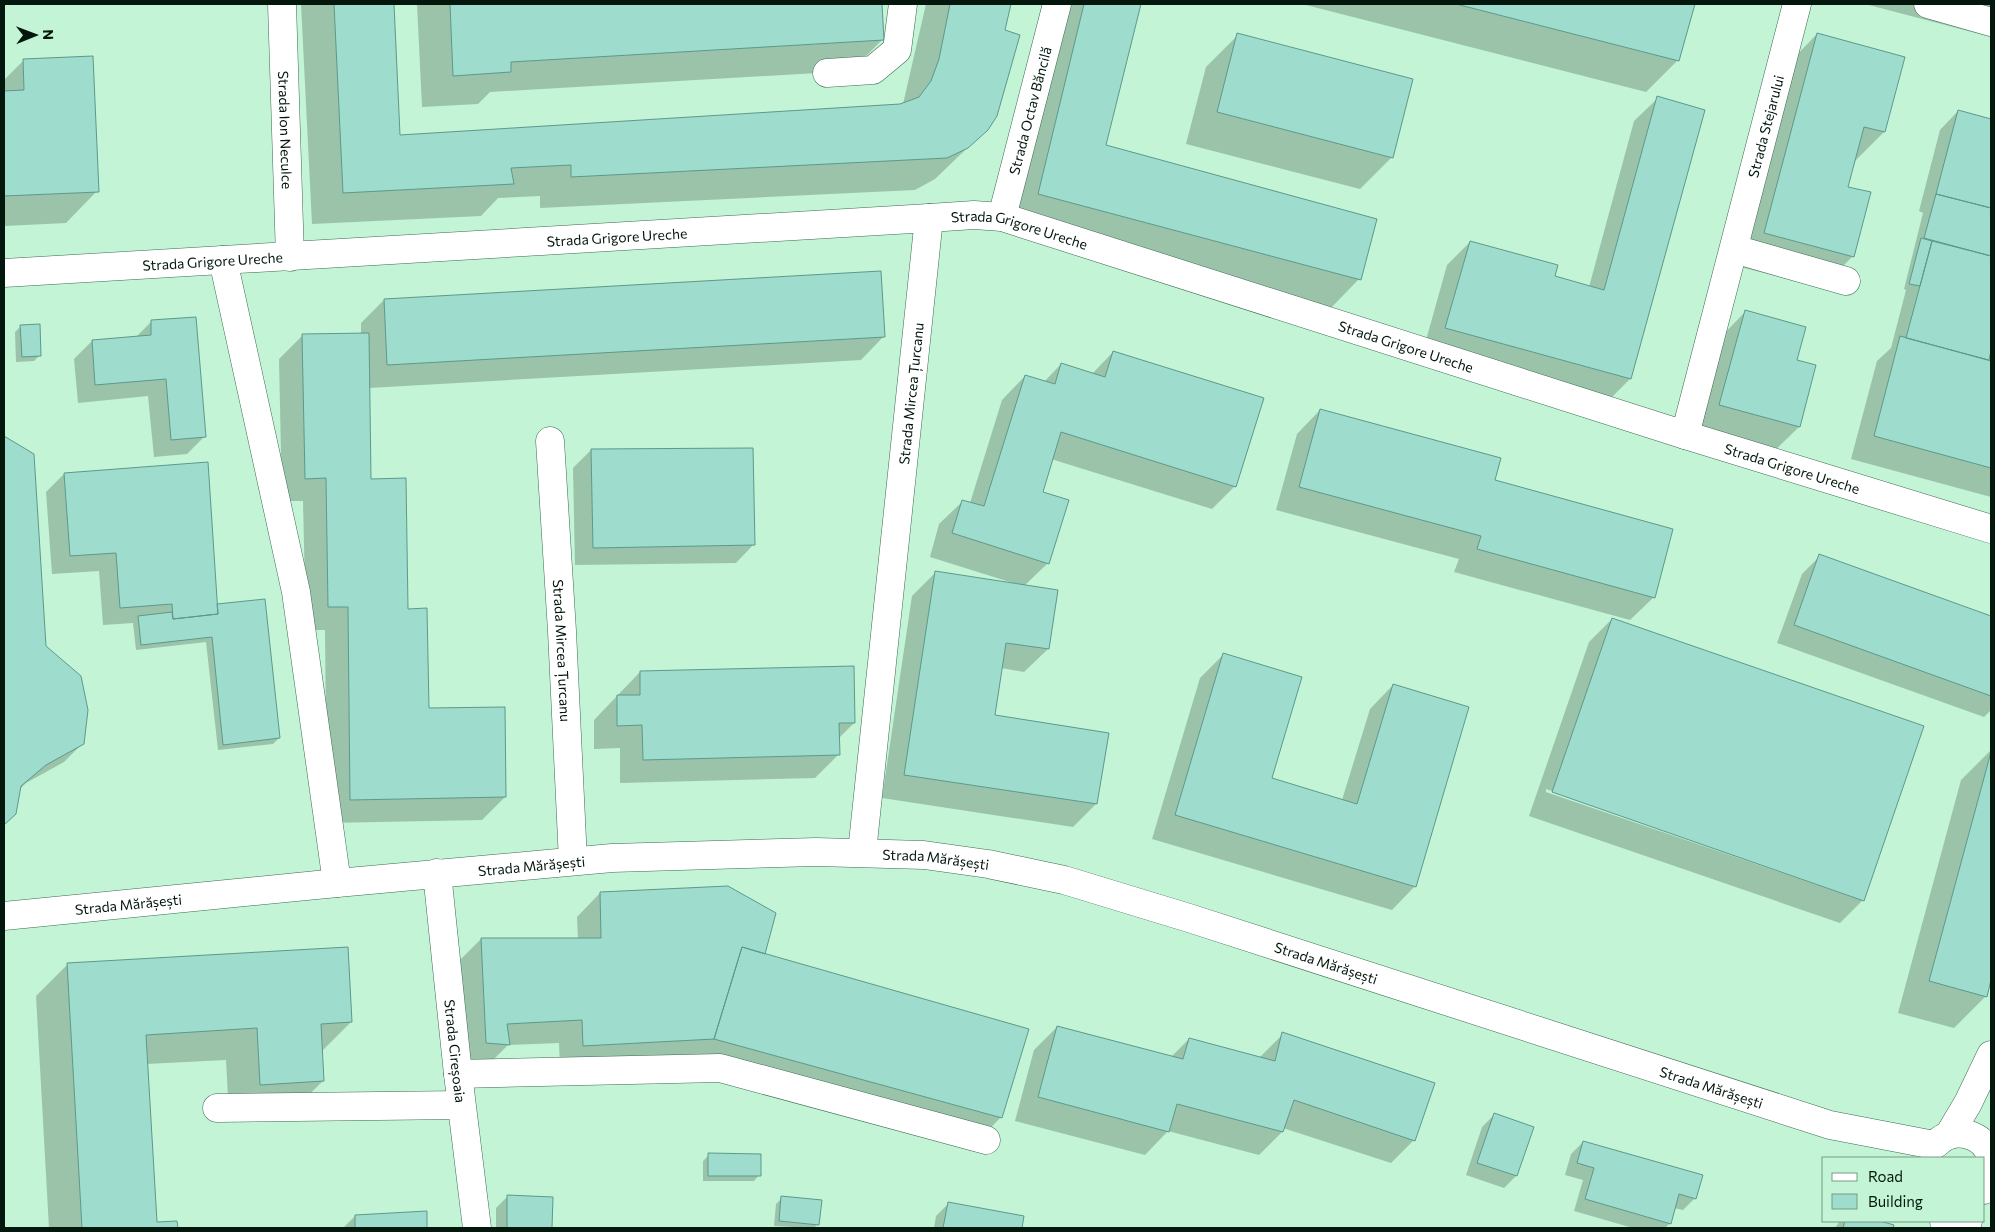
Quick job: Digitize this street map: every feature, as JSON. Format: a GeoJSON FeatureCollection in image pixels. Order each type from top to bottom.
{"type":"FeatureCollection","features":[{"type":"Feature","properties":{"kind":"street","name":"Strada Ion Neculce"},"geometry":{"type":"LineString","coordinates":[[282,4],[290,257]]}},
{"type":"Feature","properties":{"kind":"street"},"geometry":{"type":"LineString","coordinates":[[827,73],[873,70],[897,50],[903,4]]}},
{"type":"Feature","properties":{"kind":"street","name":"Strada Octav Băncilă"},"geometry":{"type":"LineString","coordinates":[[1002,217],[1057,4]]}},
{"type":"Feature","properties":{"kind":"street","name":"Strada Stejarului"},"geometry":{"type":"LineString","coordinates":[[1685,435],[1797,4]]}},
{"type":"Feature","properties":{"kind":"street"},"geometry":{"type":"LineString","coordinates":[[1928,4],[1991,22]]}},
{"type":"Feature","properties":{"kind":"street","name":"Strada Grigore Ureche"},"geometry":{"type":"LineString","coordinates":[[4,273],[974,215],[1002,217],[1685,435],[1991,529]]}},
{"type":"Feature","properties":{"kind":"street","name":"Strada Mircea Țurcanu"},"geometry":{"type":"LineString","coordinates":[[862,852],[890,569],[906,442],[929,218]]}},
{"type":"Feature","properties":{"kind":"street"},"geometry":{"type":"LineString","coordinates":[[1734,249],[1846,281]]}},
{"type":"Feature","properties":{"kind":"street"},"geometry":{"type":"LineString","coordinates":[[223,260],[296,592],[337,883]]}},
{"type":"Feature","properties":{"kind":"street","name":"Strada Mircea Țurcanu"},"geometry":{"type":"LineString","coordinates":[[550,441],[562,631],[573,861]]}},
{"type":"Feature","properties":{"kind":"street","name":"Strada Mărășești"},"geometry":{"type":"LineString","coordinates":[[4,916],[573,861],[769,852],[862,852],[924,855],[988,864],[1064,880],[1189,918],[1830,1125],[1937,1146],[1958,1133],[1977,1138],[1985,1144],[1991,1158]]}},
{"type":"Feature","properties":{"kind":"street","name":"Strada Cireșoaia"},"geometry":{"type":"LineString","coordinates":[[437,873],[461,1105],[477,1228]]}},
{"type":"Feature","properties":{"kind":"street"},"geometry":{"type":"LineString","coordinates":[[1937,1146],[1968,1103],[1991,1054]]}},
{"type":"Feature","properties":{"kind":"street"},"geometry":{"type":"LineString","coordinates":[[458,1074],[720,1068],[986,1140]]}},
{"type":"Feature","properties":{"kind":"street"},"geometry":{"type":"LineString","coordinates":[[216,1108],[461,1105]]}},
{"type":"Feature","properties":{"kind":"street","name":"Strada Mărășești"},"geometry":{"type":"LineString","coordinates":[[1830,1125],[1893,1157]]}},
{"type":"Feature","properties":{"kind":"street"},"geometry":{"type":"LineString","coordinates":[[1985,1187],[1991,1158]]}},
{"type":"Feature","properties":{"kind":"building"},"geometry":{"type":"Polygon","coordinates":[[[334,4],[394,4],[400,135],[900,104],[919,97],[931,81],[939,59],[950,4],[1011,4],[1005,30],[1020,35],[997,116],[988,130],[968,148],[947,158],[571,177],[571,165],[511,168],[514,184],[343,193],[334,4]]]}},
{"type":"Feature","properties":{"kind":"building"},"geometry":{"type":"Polygon","coordinates":[[[450,4],[882,4],[884,40],[511,62],[511,72],[453,76],[450,4]]]}},
{"type":"Feature","properties":{"kind":"building"},"geometry":{"type":"Polygon","coordinates":[[[1084,4],[1141,4],[1106,145],[1377,219],[1361,280],[1038,194],[1084,4]]]}},
{"type":"Feature","properties":{"kind":"building"},"geometry":{"type":"Polygon","coordinates":[[[1456,4],[1695,4],[1679,61],[1456,4]]]}},
{"type":"Feature","properties":{"kind":"building"},"geometry":{"type":"Polygon","coordinates":[[[1237,33],[1413,79],[1393,158],[1217,112],[1237,33]]]}},
{"type":"Feature","properties":{"kind":"building"},"geometry":{"type":"Polygon","coordinates":[[[1817,33],[1905,57],[1885,132],[1864,127],[1848,187],[1871,192],[1854,257],[1764,233],[1817,33]]]}},
{"type":"Feature","properties":{"kind":"building"},"geometry":{"type":"Polygon","coordinates":[[[93,56],[99,192],[4,196],[4,91],[24,90],[23,59],[93,56]]]}},
{"type":"Feature","properties":{"kind":"building"},"geometry":{"type":"Polygon","coordinates":[[[1657,96],[1705,110],[1631,379],[1445,328],[1470,241],[1558,265],[1555,276],[1604,290],[1657,96]]]}},
{"type":"Feature","properties":{"kind":"building"},"geometry":{"type":"Polygon","coordinates":[[[1958,110],[1991,119],[1991,208],[1936,194],[1958,110]]]}},
{"type":"Feature","properties":{"kind":"building"},"geometry":{"type":"Polygon","coordinates":[[[1936,194],[1991,208],[1991,256],[1924,238],[1936,194]]]}},
{"type":"Feature","properties":{"kind":"building"},"geometry":{"type":"Polygon","coordinates":[[[1921,238],[1932,241],[1920,286],[1909,284],[1921,238]]]}},
{"type":"Feature","properties":{"kind":"building"},"geometry":{"type":"Polygon","coordinates":[[[1932,241],[1991,256],[1991,351],[1989,360],[1906,338],[1932,241]]]}},
{"type":"Feature","properties":{"kind":"building"},"geometry":{"type":"Polygon","coordinates":[[[881,271],[885,337],[387,365],[384,299],[881,271]]]}},
{"type":"Feature","properties":{"kind":"building"},"geometry":{"type":"Polygon","coordinates":[[[1745,310],[1806,327],[1797,360],[1816,365],[1800,427],[1719,405],[1745,310]]]}},
{"type":"Feature","properties":{"kind":"building"},"geometry":{"type":"Polygon","coordinates":[[[196,317],[206,437],[171,440],[166,379],[95,385],[92,340],[151,335],[151,320],[196,317]]]}},
{"type":"Feature","properties":{"kind":"building"},"geometry":{"type":"Polygon","coordinates":[[[40,324],[41,356],[22,357],[20,325],[40,324]]]}},
{"type":"Feature","properties":{"kind":"building"},"geometry":{"type":"Polygon","coordinates":[[[369,333],[371,479],[406,478],[408,609],[427,608],[429,708],[505,707],[506,797],[350,800],[348,607],[328,607],[326,478],[305,479],[302,334],[369,333]]]}},
{"type":"Feature","properties":{"kind":"building"},"geometry":{"type":"Polygon","coordinates":[[[1900,336],[1991,361],[1991,468],[1874,436],[1900,336]]]}},
{"type":"Feature","properties":{"kind":"building"},"geometry":{"type":"Polygon","coordinates":[[[1113,351],[1264,398],[1236,487],[1061,432],[1043,492],[1069,500],[1049,564],[952,533],[962,500],[984,506],[1025,375],[1055,384],[1061,363],[1105,377],[1113,351]]]}},
{"type":"Feature","properties":{"kind":"building"},"geometry":{"type":"Polygon","coordinates":[[[1320,409],[1501,458],[1495,480],[1673,529],[1655,598],[1477,549],[1481,536],[1299,487],[1320,409]]]}},
{"type":"Feature","properties":{"kind":"building"},"geometry":{"type":"Polygon","coordinates":[[[4,436],[34,454],[46,646],[81,676],[88,710],[84,744],[46,765],[21,786],[16,814],[4,825],[4,436]]]}},
{"type":"Feature","properties":{"kind":"building"},"geometry":{"type":"Polygon","coordinates":[[[753,448],[755,545],[593,548],[591,449],[753,448]]]}},
{"type":"Feature","properties":{"kind":"building"},"geometry":{"type":"Polygon","coordinates":[[[208,462],[218,614],[173,619],[172,604],[120,608],[116,553],[70,556],[64,473],[208,462]]]}},
{"type":"Feature","properties":{"kind":"building"},"geometry":{"type":"Polygon","coordinates":[[[1819,554],[1991,616],[1991,696],[1794,625],[1819,554]]]}},
{"type":"Feature","properties":{"kind":"building"},"geometry":{"type":"Polygon","coordinates":[[[935,571],[1058,590],[1049,649],[1006,643],[995,715],[1109,733],[1097,804],[904,775],[935,571]]]}},
{"type":"Feature","properties":{"kind":"building"},"geometry":{"type":"Polygon","coordinates":[[[265,599],[280,738],[223,745],[212,637],[141,645],[138,616],[172,612],[173,619],[218,614],[217,604],[265,599]]]}},
{"type":"Feature","properties":{"kind":"building"},"geometry":{"type":"Polygon","coordinates":[[[1612,618],[1924,726],[1864,901],[1552,792],[1612,618]]]}},
{"type":"Feature","properties":{"kind":"building"},"geometry":{"type":"Polygon","coordinates":[[[1223,653],[1302,677],[1272,778],[1357,804],[1393,684],[1469,707],[1416,887],[1175,815],[1223,653]]]}},
{"type":"Feature","properties":{"kind":"building"},"geometry":{"type":"Polygon","coordinates":[[[854,666],[855,723],[839,723],[840,755],[643,760],[642,725],[617,726],[617,695],[640,695],[640,671],[854,666]]]}},
{"type":"Feature","properties":{"kind":"building"},"geometry":{"type":"Polygon","coordinates":[[[1991,752],[1991,980],[1987,997],[1929,981],[1991,752]]]}},
{"type":"Feature","properties":{"kind":"building"},"geometry":{"type":"Polygon","coordinates":[[[728,886],[776,913],[765,954],[742,947],[714,1039],[583,1046],[582,1020],[507,1024],[510,1045],[486,1043],[481,938],[601,938],[600,892],[728,886]]]}},
{"type":"Feature","properties":{"kind":"building"},"geometry":{"type":"Polygon","coordinates":[[[348,947],[352,1022],[321,1024],[324,1081],[260,1085],[257,1028],[146,1035],[157,1222],[177,1221],[178,1228],[82,1228],[67,963],[348,947]]]}},
{"type":"Feature","properties":{"kind":"building"},"geometry":{"type":"Polygon","coordinates":[[[742,947],[1029,1029],[1002,1118],[714,1039],[742,947]]]}},
{"type":"Feature","properties":{"kind":"building"},"geometry":{"type":"Polygon","coordinates":[[[1057,1026],[1183,1059],[1189,1038],[1275,1061],[1282,1032],[1435,1083],[1415,1141],[1294,1100],[1283,1132],[1177,1104],[1169,1132],[1038,1097],[1057,1026]]]}},
{"type":"Feature","properties":{"kind":"building"},"geometry":{"type":"Polygon","coordinates":[[[1494,1113],[1534,1127],[1517,1176],[1477,1163],[1494,1113]]]}},
{"type":"Feature","properties":{"kind":"building"},"geometry":{"type":"Polygon","coordinates":[[[1583,1141],[1703,1175],[1696,1199],[1679,1194],[1671,1224],[1585,1199],[1594,1168],[1577,1163],[1583,1141]]]}},
{"type":"Feature","properties":{"kind":"building"},"geometry":{"type":"Polygon","coordinates":[[[708,1153],[761,1154],[761,1176],[708,1176],[708,1153]]]}},
{"type":"Feature","properties":{"kind":"building"},"geometry":{"type":"Polygon","coordinates":[[[507,1195],[553,1197],[552,1228],[507,1228],[507,1195]]]}},
{"type":"Feature","properties":{"kind":"building"},"geometry":{"type":"Polygon","coordinates":[[[781,1196],[822,1200],[819,1225],[779,1221],[781,1196]]]}},
{"type":"Feature","properties":{"kind":"building"},"geometry":{"type":"Polygon","coordinates":[[[948,1202],[1024,1216],[1022,1228],[943,1228],[948,1202]]]}},
{"type":"Feature","properties":{"kind":"building"},"geometry":{"type":"Polygon","coordinates":[[[427,1211],[427,1228],[355,1228],[355,1215],[427,1211]]]}},
{"type":"Feature","properties":{"kind":"building"},"geometry":{"type":"Polygon","coordinates":[[[1845,1222],[1884,1222],[1894,1225],[1893,1228],[1843,1228],[1845,1222]]]}}]}
